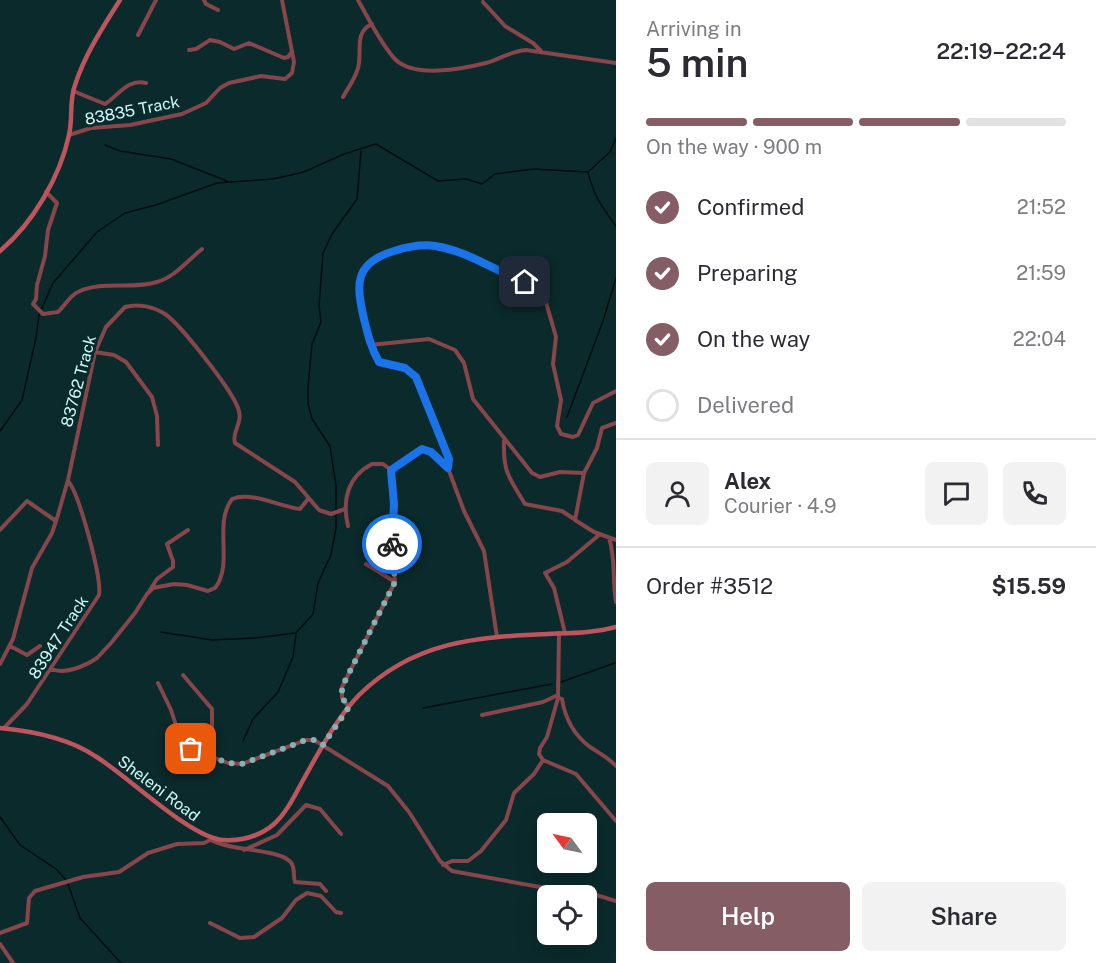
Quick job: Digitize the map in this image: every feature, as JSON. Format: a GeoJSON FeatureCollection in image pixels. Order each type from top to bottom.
{"type":"FeatureCollection","features":[{"type":"Feature","properties":{"kind":"street"},"geometry":{"type":"LineString","coordinates":[[0,251],[20,231],[46,192],[60,165],[69,135],[73,91],[90,48],[120,0]]}},
{"type":"Feature","properties":{"kind":"street"},"geometry":{"type":"LineString","coordinates":[[138,35],[156,0]]}},
{"type":"Feature","properties":{"kind":"street"},"geometry":{"type":"LineString","coordinates":[[204,0],[206,4],[218,10]]}},
{"type":"Feature","properties":{"kind":"street","name":"83835 Track"},"geometry":{"type":"LineString","coordinates":[[69,135],[91,128],[130,125],[182,114],[206,103],[229,83],[261,76],[283,80],[293,71],[294,62],[282,0]]}},
{"type":"Feature","properties":{"kind":"street"},"geometry":{"type":"LineString","coordinates":[[358,0],[393,57],[402,64],[421,70],[441,71],[484,63],[520,50],[616,63]]}},
{"type":"Feature","properties":{"kind":"street"},"geometry":{"type":"LineString","coordinates":[[483,2],[505,26],[533,43],[542,52]]}},
{"type":"Feature","properties":{"kind":"street"},"geometry":{"type":"LineString","coordinates":[[343,97],[358,69],[361,35],[365,28],[372,24]]}},
{"type":"Feature","properties":{"kind":"street"},"geometry":{"type":"LineString","coordinates":[[189,50],[196,49],[210,40],[235,49],[249,44],[284,58],[291,56],[292,52]]}},
{"type":"Feature","properties":{"kind":"street"},"geometry":{"type":"LineString","coordinates":[[73,91],[105,104],[129,85],[139,81],[146,83]]}},
{"type":"Feature","properties":{"kind":"street"},"geometry":{"type":"LineString","coordinates":[[46,192],[57,203],[48,230],[45,256],[33,304],[43,314],[55,314],[73,295],[84,290],[122,284],[156,283],[172,275],[202,249]]}},
{"type":"Feature","properties":{"kind":"street"},"geometry":{"type":"LineString","coordinates":[[497,637],[484,551],[464,510],[448,468],[446,451],[416,377],[405,368],[379,362],[370,345],[359,297],[359,280],[364,268],[390,252],[422,245],[435,246],[485,263],[533,285],[547,305],[556,337],[553,364],[561,400],[556,424],[558,432],[569,437],[578,435],[593,403],[616,391]]}},
{"type":"Feature","properties":{"kind":"street","name":"83762 Track"},"geometry":{"type":"LineString","coordinates":[[0,664],[10,646],[32,568],[52,533],[56,520],[68,480],[95,352],[106,327],[125,307],[140,305],[168,316],[217,374],[238,407],[241,420],[234,436],[235,443],[295,482],[315,508],[335,514],[345,509]]}},
{"type":"Feature","properties":{"kind":"street"},"geometry":{"type":"LineString","coordinates":[[370,345],[422,339],[451,347],[458,352],[464,363],[473,399],[504,440],[537,477],[560,472],[584,473]]}},
{"type":"Feature","properties":{"kind":"street"},"geometry":{"type":"LineString","coordinates":[[95,352],[114,355],[126,362],[152,397],[157,416],[158,445]]}},
{"type":"Feature","properties":{"kind":"street"},"geometry":{"type":"LineString","coordinates":[[575,520],[584,473],[597,448],[602,428],[616,423]]}},
{"type":"Feature","properties":{"kind":"street"},"geometry":{"type":"LineString","coordinates":[[504,440],[503,459],[506,473],[525,504],[561,511],[600,535],[616,540]]}},
{"type":"Feature","properties":{"kind":"street"},"geometry":{"type":"LineString","coordinates":[[391,470],[415,452],[424,449],[435,455],[448,468]]}},
{"type":"Feature","properties":{"kind":"street"},"geometry":{"type":"LineString","coordinates":[[348,526],[345,509],[348,490],[357,475],[372,464],[383,465],[391,470]]}},
{"type":"Feature","properties":{"kind":"street"},"geometry":{"type":"LineString","coordinates":[[349,707],[342,698],[342,687],[395,582],[391,539],[394,504],[391,470]]}},
{"type":"Feature","properties":{"kind":"street","name":"83947 Track"},"geometry":{"type":"LineString","coordinates":[[2,728],[27,704],[78,626],[94,606],[100,589],[100,581],[76,494],[68,480]]}},
{"type":"Feature","properties":{"kind":"street"},"geometry":{"type":"LineString","coordinates":[[149,591],[166,585],[187,585],[208,591],[215,588],[222,574],[225,524],[228,505],[232,499],[244,497],[300,509],[308,499]]}},
{"type":"Feature","properties":{"kind":"street"},"geometry":{"type":"LineString","coordinates":[[0,530],[21,504],[28,500],[56,520]]}},
{"type":"Feature","properties":{"kind":"street"},"geometry":{"type":"LineString","coordinates":[[51,669],[58,672],[67,670],[90,663],[97,658],[135,613],[158,579],[173,567],[167,544],[188,530]]}},
{"type":"Feature","properties":{"kind":"street"},"geometry":{"type":"LineString","coordinates":[[565,633],[554,588],[545,573],[567,562],[591,540],[600,535]]}},
{"type":"Feature","properties":{"kind":"street"},"geometry":{"type":"LineString","coordinates":[[609,538],[614,565],[613,586],[616,602]]}},
{"type":"Feature","properties":{"kind":"street"},"geometry":{"type":"LineString","coordinates":[[366,564],[395,582]]}},
{"type":"Feature","properties":{"kind":"street","name":"Sheleni Road"},"geometry":{"type":"LineString","coordinates":[[2,728],[50,737],[83,748],[197,831],[213,839],[245,839],[275,823],[288,806],[323,745],[349,707],[388,672],[423,652],[464,640],[596,631],[616,627]]}},
{"type":"Feature","properties":{"kind":"street"},"geometry":{"type":"LineString","coordinates":[[559,633],[559,697],[547,737],[539,751],[543,760],[576,774],[616,821]]}},
{"type":"Feature","properties":{"kind":"street"},"geometry":{"type":"LineString","coordinates":[[10,646],[27,655],[40,646]]}},
{"type":"Feature","properties":{"kind":"street"},"geometry":{"type":"LineString","coordinates":[[183,675],[211,706],[212,756]]}},
{"type":"Feature","properties":{"kind":"street"},"geometry":{"type":"LineString","coordinates":[[158,683],[183,745],[228,763],[242,764],[306,740],[314,740],[388,786],[409,812],[443,864],[460,874],[593,894],[616,901]]}},
{"type":"Feature","properties":{"kind":"street"},"geometry":{"type":"LineString","coordinates":[[482,715],[559,697]]}},
{"type":"Feature","properties":{"kind":"street"},"geometry":{"type":"LineString","coordinates":[[559,697],[567,720],[575,732],[588,746],[616,766]]}},
{"type":"Feature","properties":{"kind":"street"},"geometry":{"type":"LineString","coordinates":[[443,864],[471,859],[488,842],[506,820],[514,793],[534,774],[543,760]]}},
{"type":"Feature","properties":{"kind":"street"},"geometry":{"type":"LineString","coordinates":[[244,850],[277,835],[306,805],[320,809],[342,834]]}},
{"type":"Feature","properties":{"kind":"street"},"geometry":{"type":"LineString","coordinates":[[0,933],[27,923],[29,898],[35,891],[83,877],[119,872],[148,853],[177,844],[204,843],[213,839],[227,848],[268,852],[283,856],[292,864],[294,882],[316,883],[323,885],[326,891]]}},
{"type":"Feature","properties":{"kind":"street"},"geometry":{"type":"LineString","coordinates":[[210,923],[240,938],[247,939],[259,935],[287,914],[297,898],[307,894],[316,883]]}},
{"type":"Feature","properties":{"kind":"street"},"geometry":{"type":"LineString","coordinates":[[307,894],[321,896],[336,912],[341,912]]}},
{"type":"Feature","properties":{"kind":"street"},"geometry":{"type":"LineString","coordinates":[[0,944],[13,963]]}},
{"type":"Feature","properties":{"kind":"waterway"},"geometry":{"type":"LineString","coordinates":[[41,310],[53,283],[97,232],[125,213],[156,205],[217,183],[273,179],[304,172],[344,154],[376,144],[438,181],[466,179],[482,184],[495,174],[534,169],[588,172],[610,152],[616,138]]}},
{"type":"Feature","properties":{"kind":"waterway"},"geometry":{"type":"LineString","coordinates":[[105,145],[120,151],[171,159],[227,181]]}},
{"type":"Feature","properties":{"kind":"waterway"},"geometry":{"type":"LineString","coordinates":[[161,632],[212,640],[255,638],[296,633],[313,614],[318,583],[331,555],[336,528],[336,486],[330,446],[312,419],[308,403],[312,344],[321,322],[319,306],[323,253],[332,234],[357,199],[361,151]]}},
{"type":"Feature","properties":{"kind":"waterway"},"geometry":{"type":"LineString","coordinates":[[588,172],[599,201],[616,226]]}},
{"type":"Feature","properties":{"kind":"waterway"},"geometry":{"type":"LineString","coordinates":[[567,417],[603,321],[616,278]]}},
{"type":"Feature","properties":{"kind":"waterway"},"geometry":{"type":"LineString","coordinates":[[0,431],[22,400],[39,314]]}},
{"type":"Feature","properties":{"kind":"waterway"},"geometry":{"type":"LineString","coordinates":[[243,741],[253,719],[278,692],[293,657],[296,634]]}},
{"type":"Feature","properties":{"kind":"waterway"},"geometry":{"type":"LineString","coordinates":[[561,682],[615,663]]}},
{"type":"Feature","properties":{"kind":"waterway"},"geometry":{"type":"LineString","coordinates":[[423,708],[552,684]]}},
{"type":"Feature","properties":{"kind":"waterway"},"geometry":{"type":"LineString","coordinates":[[0,817],[20,845],[56,869],[66,880]]}},
{"type":"Feature","properties":{"kind":"waterway"},"geometry":{"type":"LineString","coordinates":[[68,884],[80,918],[121,963]]}},
{"type":"Feature","properties":{"kind":"way so far"},"geometry":{"type":"LineString","coordinates":[[191,749],[228,763],[242,764],[306,740],[314,740],[323,745],[349,707],[342,698],[342,687],[395,582],[392,544]]}},
{"type":"Feature","properties":{"kind":"route"},"geometry":{"type":"LineString","coordinates":[[392,544],[394,504],[391,470],[422,449],[431,452],[448,468],[449,459],[416,377],[405,368],[379,362],[370,345],[359,297],[358,286],[362,271],[371,261],[390,252],[429,245],[485,263],[525,282]]}}]}
